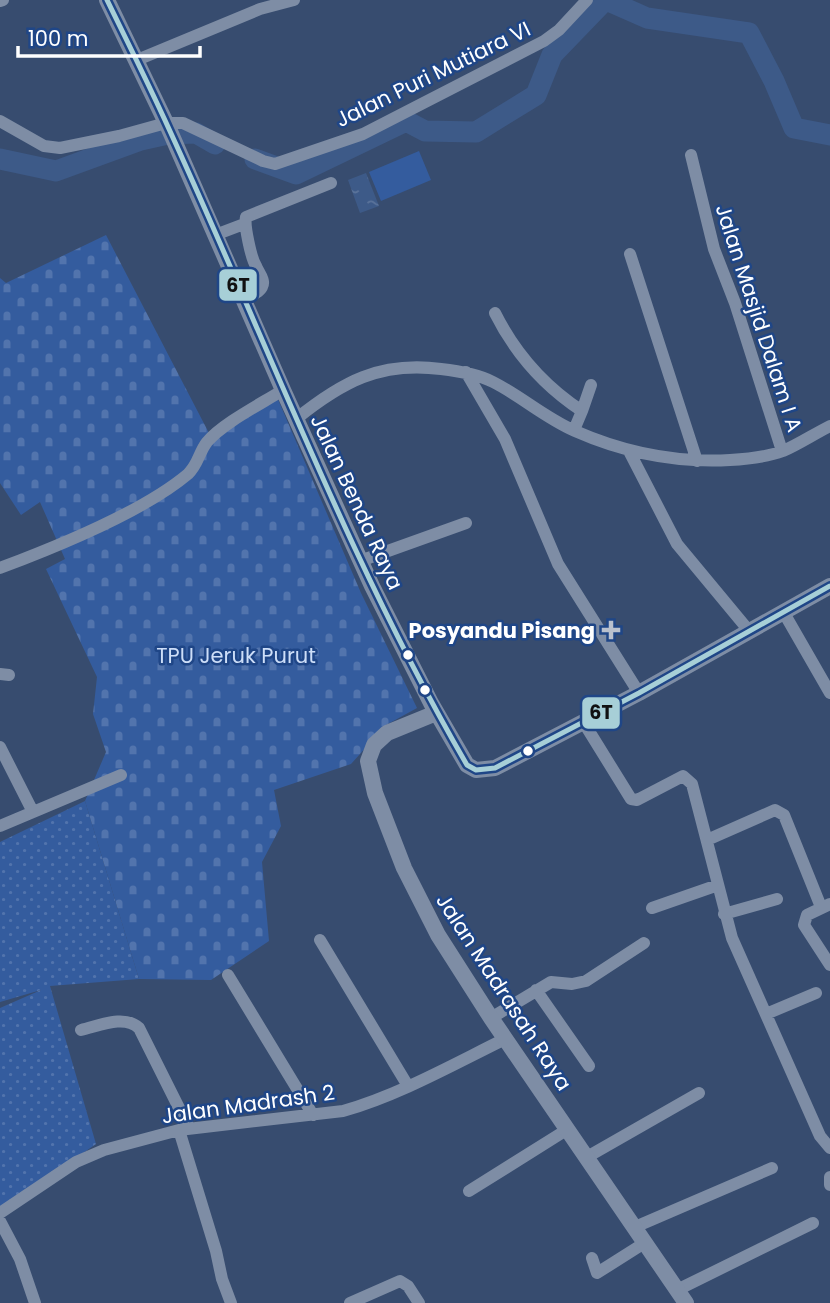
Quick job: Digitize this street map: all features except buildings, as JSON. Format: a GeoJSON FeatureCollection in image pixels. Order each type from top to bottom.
{"type":"FeatureCollection","features":[{"type":"Feature","properties":{"kind":"street","name":"Jalan Benda Raya"},"geometry":{"type":"LineString","coordinates":[[107,0],[170,132],[360,561],[436,713],[464,761],[472,768],[495,768],[584,723],[830,586]]}},
{"type":"Feature","properties":{"kind":"street"},"geometry":{"type":"LineString","coordinates":[[137,60],[248,13],[294,0]]}},
{"type":"Feature","properties":{"kind":"street","name":"Jalan Puri Mutiara VI"},"geometry":{"type":"LineString","coordinates":[[170,132],[183,123],[270,164],[280,163],[363,134],[544,41],[559,30],[587,0]]}},
{"type":"Feature","properties":{"kind":"street"},"geometry":{"type":"LineString","coordinates":[[0,121],[44,146],[60,148],[119,136],[170,132]]}},
{"type":"Feature","properties":{"kind":"street","name":"Jalan Masjid Dalam I A"},"geometry":{"type":"LineString","coordinates":[[691,155],[713,249],[735,303],[782,451]]}},
{"type":"Feature","properties":{"kind":"street"},"geometry":{"type":"LineString","coordinates":[[243,299],[262,287],[263,281],[253,262],[244,224],[246,217],[331,183]]}},
{"type":"Feature","properties":{"kind":"street"},"geometry":{"type":"LineString","coordinates":[[215,235],[244,224]]}},
{"type":"Feature","properties":{"kind":"street"},"geometry":{"type":"LineString","coordinates":[[630,254],[697,461]]}},
{"type":"Feature","properties":{"kind":"street"},"geometry":{"type":"LineString","coordinates":[[495,313],[508,338],[532,369],[582,411]]}},
{"type":"Feature","properties":{"kind":"street"},"geometry":{"type":"LineString","coordinates":[[296,419],[335,390],[367,375],[408,367],[466,372],[492,381],[574,430],[629,451],[697,461],[748,459],[782,451],[830,426]]}},
{"type":"Feature","properties":{"kind":"street"},"geometry":{"type":"LineString","coordinates":[[466,372],[505,439],[558,564],[639,694]]}},
{"type":"Feature","properties":{"kind":"street"},"geometry":{"type":"LineString","coordinates":[[574,430],[591,385]]}},
{"type":"Feature","properties":{"kind":"street"},"geometry":{"type":"LineString","coordinates":[[0,568],[101,525],[157,496],[190,472],[201,450],[215,434],[283,390]]}},
{"type":"Feature","properties":{"kind":"street"},"geometry":{"type":"LineString","coordinates":[[629,451],[677,544],[750,632]]}},
{"type":"Feature","properties":{"kind":"street"},"geometry":{"type":"LineString","coordinates":[[360,561],[466,523]]}},
{"type":"Feature","properties":{"kind":"street"},"geometry":{"type":"LineString","coordinates":[[784,613],[830,693]]}},
{"type":"Feature","properties":{"kind":"street","name":"Jalan Madrasah Raya"},"geometry":{"type":"LineString","coordinates":[[436,713],[387,733],[370,753],[369,771],[404,868],[438,934],[491,1018],[682,1297]]}},
{"type":"Feature","properties":{"kind":"street"},"geometry":{"type":"LineString","coordinates":[[584,723],[631,799],[637,800],[680,776],[687,777],[692,784],[736,949],[820,1136],[830,1148]]}},
{"type":"Feature","properties":{"kind":"street"},"geometry":{"type":"LineString","coordinates":[[0,747],[33,812]]}},
{"type":"Feature","properties":{"kind":"street"},"geometry":{"type":"LineString","coordinates":[[0,827],[121,775]]}},
{"type":"Feature","properties":{"kind":"street"},"geometry":{"type":"LineString","coordinates":[[706,839],[775,810],[785,815],[825,905],[807,915],[804,925],[830,965]]}},
{"type":"Feature","properties":{"kind":"street"},"geometry":{"type":"LineString","coordinates":[[652,908],[718,885]]}},
{"type":"Feature","properties":{"kind":"street"},"geometry":{"type":"LineString","coordinates":[[724,911],[777,899]]}},
{"type":"Feature","properties":{"kind":"street"},"geometry":{"type":"LineString","coordinates":[[320,940],[408,1086]]}},
{"type":"Feature","properties":{"kind":"street"},"geometry":{"type":"LineString","coordinates":[[491,1018],[551,982],[575,984],[586,981],[644,943]]}},
{"type":"Feature","properties":{"kind":"street"},"geometry":{"type":"LineString","coordinates":[[228,975],[313,1115]]}},
{"type":"Feature","properties":{"kind":"street"},"geometry":{"type":"LineString","coordinates":[[536,990],[589,1066]]}},
{"type":"Feature","properties":{"kind":"street"},"geometry":{"type":"LineString","coordinates":[[766,1014],[817,993]]}},
{"type":"Feature","properties":{"kind":"street"},"geometry":{"type":"LineString","coordinates":[[81,1030],[122,1021],[133,1022],[139,1028],[184,1129],[222,1279],[231,1303]]}},
{"type":"Feature","properties":{"kind":"street","name":"Jalan Madrash 2"},"geometry":{"type":"LineString","coordinates":[[0,1213],[91,1154],[184,1129],[313,1115],[362,1106],[505,1039]]}},
{"type":"Feature","properties":{"kind":"street"},"geometry":{"type":"LineString","coordinates":[[587,1157],[699,1093]]}},
{"type":"Feature","properties":{"kind":"street"},"geometry":{"type":"LineString","coordinates":[[469,1191],[568,1129]]}},
{"type":"Feature","properties":{"kind":"street"},"geometry":{"type":"LineString","coordinates":[[635,1227],[772,1168]]}},
{"type":"Feature","properties":{"kind":"street"},"geometry":{"type":"LineString","coordinates":[[830,1177],[830,1185]]}},
{"type":"Feature","properties":{"kind":"street"},"geometry":{"type":"LineString","coordinates":[[0,1222],[20,1259],[35,1303]]}},
{"type":"Feature","properties":{"kind":"street"},"geometry":{"type":"LineString","coordinates":[[682,1297],[813,1223]]}},
{"type":"Feature","properties":{"kind":"street"},"geometry":{"type":"LineString","coordinates":[[592,1258],[596,1277],[646,1242]]}},
{"type":"Feature","properties":{"kind":"street"},"geometry":{"type":"LineString","coordinates":[[350,1303],[400,1281],[408,1286],[419,1303]]}},
{"type":"Feature","properties":{"kind":"green space"},"geometry":{"type":"Polygon","coordinates":[[[419,151],[431,180],[381,201],[369,172],[419,151]]]}},
{"type":"Feature","properties":{"kind":"green space","name":"TPU Jeruk Purut"},"geometry":{"type":"Polygon","coordinates":[[[106,235],[211,437],[274,390],[361,593],[417,708],[386,725],[351,764],[274,790],[281,826],[262,862],[269,941],[211,980],[139,979],[85,801],[106,752],[93,714],[97,677],[46,569],[65,559],[40,502],[21,515],[0,483],[0,278],[6,283],[106,235]]]}},
{"type":"Feature","properties":{"kind":"green space"},"geometry":{"type":"Polygon","coordinates":[[[85,801],[139,979],[50,986],[96,1144],[0,1211],[0,1008],[41,990],[0,1002],[0,842],[85,801]]]}},
{"type":"Feature","properties":{"kind":"water"},"geometry":{"type":"Polygon","coordinates":[[[366,173],[379,206],[360,213],[348,180],[366,173]]]}},
{"type":"Feature","properties":{"kind":"waterway"},"geometry":{"type":"LineString","coordinates":[[255,159],[296,174],[406,121],[425,131],[476,132],[536,95],[552,55],[605,0]]}},
{"type":"Feature","properties":{"kind":"waterway"},"geometry":{"type":"LineString","coordinates":[[606,0],[647,18],[749,33],[794,128],[830,135]]}},
{"type":"Feature","properties":{"kind":"waterway"},"geometry":{"type":"LineString","coordinates":[[0,159],[56,171],[141,140],[168,134],[196,133],[215,144]]}},
{"type":"Feature","properties":{"kind":"transit line","name":"6T"},"geometry":{"type":"LineString","coordinates":[[107,0],[169,129],[310,451],[384,610],[467,765],[476,770],[495,768],[639,693],[830,586]]}},
{"type":"Feature","properties":{"kind":"place","name":"Posyandu Pisang"},"geometry":{"type":"Point","coordinates":[611,630]}}]}
